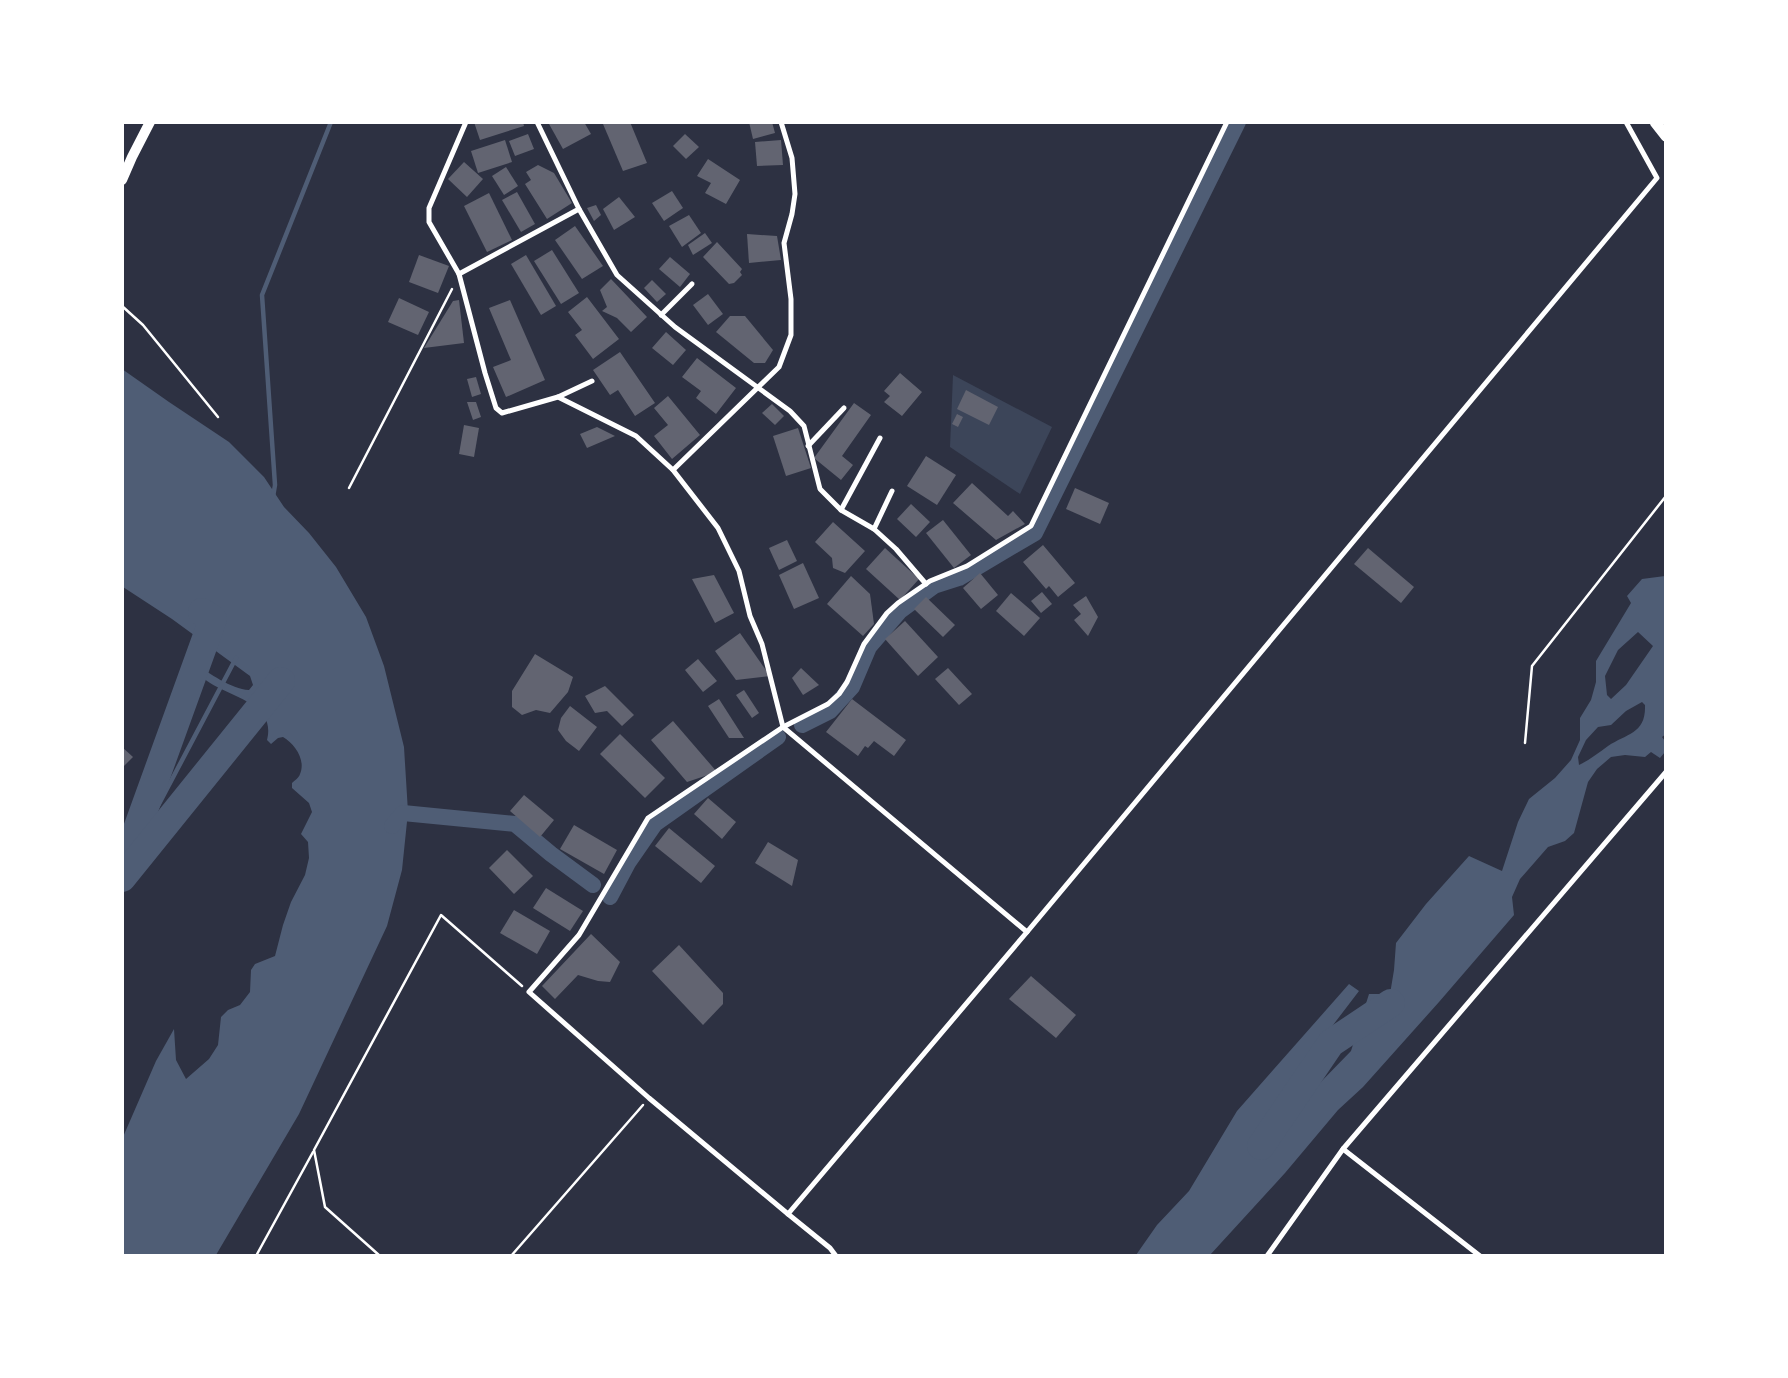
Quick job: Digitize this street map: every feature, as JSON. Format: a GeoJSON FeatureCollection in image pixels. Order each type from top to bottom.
{"type":"FeatureCollection","features":[{"type":"Feature","properties":{"kind":"main road"},"geometry":{"type":"LineString","coordinates":[[122,180],[150,122]]}},
{"type":"Feature","properties":{"kind":"main road"},"geometry":{"type":"LineString","coordinates":[[1655,122],[1666,136]]}},
{"type":"Feature","properties":{"kind":"street"},"geometry":{"type":"LineString","coordinates":[[466,122],[429,208],[429,222],[459,274],[496,408],[502,414],[558,397],[592,381]]}},
{"type":"Feature","properties":{"kind":"street"},"geometry":{"type":"LineString","coordinates":[[537,122],[579,209],[617,275],[675,327],[790,411],[804,426],[820,489],[841,510],[874,529],[896,549],[926,584]]}},
{"type":"Feature","properties":{"kind":"street"},"geometry":{"type":"LineString","coordinates":[[673,470],[779,367],[791,335],[791,299],[784,243],[795,194],[792,158],[781,122]]}},
{"type":"Feature","properties":{"kind":"street"},"geometry":{"type":"LineString","coordinates":[[836,1256],[830,1248],[649,1098],[529,992],[579,935],[648,818],[783,727],[828,704],[839,694],[847,682],[864,644],[887,613],[926,584],[967,566],[1031,526],[1228,122]]}},
{"type":"Feature","properties":{"kind":"street"},"geometry":{"type":"LineString","coordinates":[[788,1214],[1027,932],[1657,178],[1626,122]]}},
{"type":"Feature","properties":{"kind":"street"},"geometry":{"type":"LineString","coordinates":[[459,274],[579,209]]}},
{"type":"Feature","properties":{"kind":"street"},"geometry":{"type":"LineString","coordinates":[[661,315],[692,284]]}},
{"type":"Feature","properties":{"kind":"street"},"geometry":{"type":"LineString","coordinates":[[558,397],[636,436],[673,470],[718,528],[739,571],[750,616],[762,644],[783,727],[1027,932]]}},
{"type":"Feature","properties":{"kind":"street"},"geometry":{"type":"LineString","coordinates":[[808,446],[844,408]]}},
{"type":"Feature","properties":{"kind":"street"},"geometry":{"type":"LineString","coordinates":[[841,510],[880,438]]}},
{"type":"Feature","properties":{"kind":"street"},"geometry":{"type":"LineString","coordinates":[[874,529],[892,491]]}},
{"type":"Feature","properties":{"kind":"street"},"geometry":{"type":"LineString","coordinates":[[1267,1256],[1343,1150],[1666,772]]}},
{"type":"Feature","properties":{"kind":"street"},"geometry":{"type":"LineString","coordinates":[[1660,778],[1666,782]]}},
{"type":"Feature","properties":{"kind":"street"},"geometry":{"type":"LineString","coordinates":[[1343,1150],[1480,1256]]}},
{"type":"Feature","properties":{"kind":"path"},"geometry":{"type":"LineString","coordinates":[[350,488],[459,274]]}},
{"type":"Feature","properties":{"kind":"path"},"geometry":{"type":"LineString","coordinates":[[122,306],[143,325],[218,417]]}},
{"type":"Feature","properties":{"kind":"path"},"geometry":{"type":"LineString","coordinates":[[1525,743],[1532,666],[1666,496]]}},
{"type":"Feature","properties":{"kind":"path"},"geometry":{"type":"LineString","coordinates":[[256,1256],[441,915],[529,992]]}},
{"type":"Feature","properties":{"kind":"path"},"geometry":{"type":"LineString","coordinates":[[511,1256],[649,1098]]}},
{"type":"Feature","properties":{"kind":"path"},"geometry":{"type":"LineString","coordinates":[[314,1150],[325,1207],[380,1256]]}},
{"type":"Feature","properties":{"kind":"shaded area"},"geometry":{"type":"Polygon","coordinates":[[[122,369],[229,442],[264,477],[284,507],[309,533],[336,567],[366,617],[384,666],[404,747],[408,812],[402,870],[387,926],[299,1114],[216,1255],[123,1255],[123,1137],[156,1061],[174,1029],[176,1060],[186,1079],[209,1059],[218,1045],[221,1017],[228,1010],[240,1005],[250,992],[251,970],[255,964],[275,956],[291,902],[305,875],[309,858],[308,842],[301,834],[312,812],[309,803],[292,788],[292,783],[299,777],[302,763],[292,744],[283,737],[278,738],[271,744],[267,740],[268,727],[264,716],[246,701],[211,684],[202,677],[194,663],[220,680],[242,689],[249,690],[253,685],[250,676],[172,619],[123,587],[122,369]]]}},
{"type":"Feature","properties":{"kind":"shaded area"},"geometry":{"type":"Polygon","coordinates":[[[953,375],[1052,427],[1020,494],[950,447],[953,375]]]}},
{"type":"Feature","properties":{"kind":"shaded area"},"geometry":{"type":"Polygon","coordinates":[[[1665,576],[1666,734],[1662,737],[1665,741],[1665,752],[1660,758],[1651,752],[1645,757],[1625,755],[1611,757],[1597,769],[1588,782],[1574,833],[1565,841],[1548,847],[1520,879],[1512,897],[1514,915],[1363,1087],[1338,1110],[1285,1173],[1210,1255],[1136,1255],[1157,1225],[1189,1191],[1237,1111],[1349,984],[1359,991],[1330,1029],[1284,1103],[1281,1115],[1312,1091],[1351,1051],[1369,994],[1390,994],[1396,943],[1426,904],[1469,856],[1502,871],[1518,822],[1529,799],[1555,778],[1571,760],[1580,740],[1580,718],[1591,700],[1596,682],[1596,661],[1631,603],[1627,596],[1642,579],[1665,576]],[[1638,632],[1618,650],[1605,676],[1607,695],[1611,699],[1626,685],[1653,646],[1638,632]],[[1642,702],[1626,711],[1611,725],[1598,727],[1586,740],[1578,757],[1579,765],[1634,732],[1639,727],[1644,715],[1645,705],[1642,702]]]}},
{"type":"Feature","properties":{"kind":"building"},"geometry":{"type":"Polygon","coordinates":[[[474,122],[523,122],[524,126],[480,140],[474,122]]]}},
{"type":"Feature","properties":{"kind":"building"},"geometry":{"type":"Polygon","coordinates":[[[552,122],[584,122],[591,134],[563,149],[549,124],[552,122]]]}},
{"type":"Feature","properties":{"kind":"building"},"geometry":{"type":"Polygon","coordinates":[[[605,122],[630,122],[647,163],[623,171],[603,124],[605,122]]]}},
{"type":"Feature","properties":{"kind":"building"},"geometry":{"type":"Polygon","coordinates":[[[749,122],[772,122],[775,133],[753,139],[749,122]]]}},
{"type":"Feature","properties":{"kind":"building"},"geometry":{"type":"Polygon","coordinates":[[[528,134],[534,149],[515,156],[509,141],[528,134]]]}},
{"type":"Feature","properties":{"kind":"building"},"geometry":{"type":"Polygon","coordinates":[[[685,134],[699,147],[686,159],[673,146],[685,134]]]}},
{"type":"Feature","properties":{"kind":"building"},"geometry":{"type":"Polygon","coordinates":[[[505,140],[512,162],[478,173],[471,151],[505,140]]]}},
{"type":"Feature","properties":{"kind":"building"},"geometry":{"type":"Polygon","coordinates":[[[781,140],[783,165],[757,166],[755,142],[781,140]]]}},
{"type":"Feature","properties":{"kind":"building"},"geometry":{"type":"Polygon","coordinates":[[[708,159],[740,180],[726,204],[705,193],[711,183],[697,176],[708,159]]]}},
{"type":"Feature","properties":{"kind":"building"},"geometry":{"type":"Polygon","coordinates":[[[464,162],[483,179],[467,197],[448,179],[464,162]]]}},
{"type":"Feature","properties":{"kind":"building"},"geometry":{"type":"Polygon","coordinates":[[[538,165],[554,173],[572,203],[547,219],[525,184],[531,180],[526,172],[538,165]]]}},
{"type":"Feature","properties":{"kind":"building"},"geometry":{"type":"Polygon","coordinates":[[[506,167],[518,186],[504,195],[492,176],[506,167]]]}},
{"type":"Feature","properties":{"kind":"building"},"geometry":{"type":"Polygon","coordinates":[[[672,191],[683,208],[664,221],[652,203],[672,191]]]}},
{"type":"Feature","properties":{"kind":"building"},"geometry":{"type":"Polygon","coordinates":[[[517,192],[535,224],[521,232],[502,200],[517,192]]]}},
{"type":"Feature","properties":{"kind":"building"},"geometry":{"type":"Polygon","coordinates":[[[489,193],[512,240],[487,252],[464,206],[489,193]]]}},
{"type":"Feature","properties":{"kind":"building"},"geometry":{"type":"Polygon","coordinates":[[[619,197],[635,217],[614,230],[603,209],[619,197]]]}},
{"type":"Feature","properties":{"kind":"building"},"geometry":{"type":"Polygon","coordinates":[[[596,205],[601,215],[594,221],[587,208],[596,205]]]}},
{"type":"Feature","properties":{"kind":"building"},"geometry":{"type":"Polygon","coordinates":[[[689,215],[701,233],[682,247],[669,226],[689,215]]]}},
{"type":"Feature","properties":{"kind":"building"},"geometry":{"type":"Polygon","coordinates":[[[575,226],[603,266],[582,279],[555,240],[575,226]]]}},
{"type":"Feature","properties":{"kind":"building"},"geometry":{"type":"Polygon","coordinates":[[[705,233],[712,243],[693,255],[688,245],[705,233]]]}},
{"type":"Feature","properties":{"kind":"building"},"geometry":{"type":"Polygon","coordinates":[[[747,234],[777,236],[781,260],[749,263],[747,234]]]}},
{"type":"Feature","properties":{"kind":"building"},"geometry":{"type":"Polygon","coordinates":[[[717,242],[742,269],[740,272],[742,275],[734,283],[729,284],[703,257],[717,242]]]}},
{"type":"Feature","properties":{"kind":"building"},"geometry":{"type":"Polygon","coordinates":[[[552,250],[579,293],[561,304],[534,261],[552,250]]]}},
{"type":"Feature","properties":{"kind":"building"},"geometry":{"type":"Polygon","coordinates":[[[419,255],[449,266],[438,293],[409,282],[419,255]]]}},
{"type":"Feature","properties":{"kind":"building"},"geometry":{"type":"Polygon","coordinates":[[[526,255],[556,306],[541,315],[511,264],[526,255]]]}},
{"type":"Feature","properties":{"kind":"building"},"geometry":{"type":"Polygon","coordinates":[[[670,257],[690,274],[680,287],[659,269],[670,257]]]}},
{"type":"Feature","properties":{"kind":"building"},"geometry":{"type":"Polygon","coordinates":[[[611,279],[647,317],[631,332],[617,318],[602,311],[607,307],[600,290],[611,279]]]}},
{"type":"Feature","properties":{"kind":"building"},"geometry":{"type":"Polygon","coordinates":[[[652,280],[666,294],[657,302],[644,288],[652,280]]]}},
{"type":"Feature","properties":{"kind":"building"},"geometry":{"type":"Polygon","coordinates":[[[708,294],[723,314],[708,325],[693,305],[708,294]]]}},
{"type":"Feature","properties":{"kind":"building"},"geometry":{"type":"Polygon","coordinates":[[[587,297],[619,339],[593,359],[575,335],[582,330],[568,312],[587,297]]]}},
{"type":"Feature","properties":{"kind":"building"},"geometry":{"type":"Polygon","coordinates":[[[399,298],[429,312],[418,335],[388,322],[399,298]]]}},
{"type":"Feature","properties":{"kind":"building"},"geometry":{"type":"Polygon","coordinates":[[[459,300],[464,343],[424,348],[453,301],[459,300]]]}},
{"type":"Feature","properties":{"kind":"building"},"geometry":{"type":"Polygon","coordinates":[[[510,300],[545,380],[506,397],[493,367],[511,360],[489,308],[510,300]]]}},
{"type":"Feature","properties":{"kind":"building"},"geometry":{"type":"Polygon","coordinates":[[[730,316],[745,316],[773,350],[765,363],[754,363],[716,332],[730,316]]]}},
{"type":"Feature","properties":{"kind":"building"},"geometry":{"type":"Polygon","coordinates":[[[666,332],[686,350],[673,365],[652,348],[666,332]]]}},
{"type":"Feature","properties":{"kind":"building"},"geometry":{"type":"Polygon","coordinates":[[[620,352],[655,403],[635,416],[618,390],[610,395],[593,370],[620,352]]]}},
{"type":"Feature","properties":{"kind":"building"},"geometry":{"type":"Polygon","coordinates":[[[697,358],[736,388],[716,414],[696,398],[701,391],[682,377],[697,358]]]}},
{"type":"Feature","properties":{"kind":"building"},"geometry":{"type":"Polygon","coordinates":[[[900,373],[922,392],[902,416],[884,402],[890,396],[884,391],[900,373]]]}},
{"type":"Feature","properties":{"kind":"building"},"geometry":{"type":"Polygon","coordinates":[[[476,377],[481,394],[472,397],[467,379],[476,377]]]}},
{"type":"Feature","properties":{"kind":"building"},"geometry":{"type":"Polygon","coordinates":[[[966,390],[998,407],[989,425],[957,409],[966,390]]]}},
{"type":"Feature","properties":{"kind":"building"},"geometry":{"type":"Polygon","coordinates":[[[668,396],[700,435],[672,459],[654,436],[668,425],[654,408],[668,396]]]}},
{"type":"Feature","properties":{"kind":"building"},"geometry":{"type":"Polygon","coordinates":[[[467,402],[476,402],[481,417],[473,420],[467,402]]]}},
{"type":"Feature","properties":{"kind":"building"},"geometry":{"type":"Polygon","coordinates":[[[854,403],[871,415],[842,456],[853,465],[841,480],[814,458],[854,403]]]}},
{"type":"Feature","properties":{"kind":"building"},"geometry":{"type":"Polygon","coordinates":[[[772,404],[784,416],[775,425],[762,413],[772,404]]]}},
{"type":"Feature","properties":{"kind":"building"},"geometry":{"type":"Polygon","coordinates":[[[957,414],[963,417],[958,427],[952,424],[957,414]]]}},
{"type":"Feature","properties":{"kind":"building"},"geometry":{"type":"Polygon","coordinates":[[[464,425],[479,428],[474,457],[459,454],[464,425]]]}},
{"type":"Feature","properties":{"kind":"building"},"geometry":{"type":"Polygon","coordinates":[[[597,427],[615,436],[587,448],[580,434],[597,427]]]}},
{"type":"Feature","properties":{"kind":"building"},"geometry":{"type":"Polygon","coordinates":[[[798,428],[811,468],[786,476],[773,436],[798,428]]]}},
{"type":"Feature","properties":{"kind":"building"},"geometry":{"type":"Polygon","coordinates":[[[926,456],[956,475],[937,505],[907,486],[926,456]]]}},
{"type":"Feature","properties":{"kind":"building"},"geometry":{"type":"Polygon","coordinates":[[[972,483],[1008,516],[1013,511],[1025,524],[996,540],[953,503],[972,483]]]}},
{"type":"Feature","properties":{"kind":"building"},"geometry":{"type":"Polygon","coordinates":[[[1075,488],[1109,503],[1100,524],[1066,509],[1075,488]]]}},
{"type":"Feature","properties":{"kind":"building"},"geometry":{"type":"Polygon","coordinates":[[[911,504],[930,522],[916,537],[897,519],[911,504]]]}},
{"type":"Feature","properties":{"kind":"building"},"geometry":{"type":"Polygon","coordinates":[[[943,520],[971,555],[954,568],[926,533],[943,520]]]}},
{"type":"Feature","properties":{"kind":"building"},"geometry":{"type":"Polygon","coordinates":[[[833,522],[865,551],[845,573],[833,568],[832,558],[815,542],[833,522]]]}},
{"type":"Feature","properties":{"kind":"building"},"geometry":{"type":"Polygon","coordinates":[[[787,540],[797,561],[779,570],[769,548],[787,540]]]}},
{"type":"Feature","properties":{"kind":"building"},"geometry":{"type":"Polygon","coordinates":[[[1043,545],[1075,583],[1058,597],[1049,586],[1046,589],[1023,562],[1043,545]]]}},
{"type":"Feature","properties":{"kind":"building"},"geometry":{"type":"Polygon","coordinates":[[[885,548],[919,579],[900,600],[866,569],[885,548]]]}},
{"type":"Feature","properties":{"kind":"building"},"geometry":{"type":"Polygon","coordinates":[[[1368,548],[1414,587],[1401,603],[1354,564],[1368,548]]]}},
{"type":"Feature","properties":{"kind":"building"},"geometry":{"type":"Polygon","coordinates":[[[803,563],[819,598],[794,609],[779,575],[803,563]]]}},
{"type":"Feature","properties":{"kind":"building"},"geometry":{"type":"Polygon","coordinates":[[[980,573],[998,595],[981,609],[963,588],[980,573]]]}},
{"type":"Feature","properties":{"kind":"building"},"geometry":{"type":"Polygon","coordinates":[[[714,575],[734,613],[715,623],[692,579],[714,575]]]}},
{"type":"Feature","properties":{"kind":"building"},"geometry":{"type":"Polygon","coordinates":[[[851,576],[870,594],[874,624],[863,636],[827,604],[851,576]]]}},
{"type":"Feature","properties":{"kind":"building"},"geometry":{"type":"Polygon","coordinates":[[[1042,592],[1052,604],[1041,613],[1031,601],[1042,592]]]}},
{"type":"Feature","properties":{"kind":"building"},"geometry":{"type":"Polygon","coordinates":[[[1011,593],[1040,618],[1024,636],[996,611],[1011,593]]]}},
{"type":"Feature","properties":{"kind":"building"},"geometry":{"type":"Polygon","coordinates":[[[1086,596],[1098,617],[1088,636],[1074,620],[1081,614],[1073,605],[1086,596]]]}},
{"type":"Feature","properties":{"kind":"building"},"geometry":{"type":"Polygon","coordinates":[[[926,597],[955,625],[943,637],[914,609],[926,597]]]}},
{"type":"Feature","properties":{"kind":"building"},"geometry":{"type":"Polygon","coordinates":[[[905,621],[938,657],[918,676],[885,639],[905,621]]]}},
{"type":"Feature","properties":{"kind":"building"},"geometry":{"type":"Polygon","coordinates":[[[740,633],[770,676],[736,680],[715,651],[740,633]]]}},
{"type":"Feature","properties":{"kind":"building"},"geometry":{"type":"Polygon","coordinates":[[[535,654],[573,677],[568,692],[550,713],[536,710],[522,715],[512,707],[512,691],[535,654]]]}},
{"type":"Feature","properties":{"kind":"building"},"geometry":{"type":"Polygon","coordinates":[[[698,659],[717,681],[703,692],[685,670],[698,659]]]}},
{"type":"Feature","properties":{"kind":"building"},"geometry":{"type":"Polygon","coordinates":[[[801,668],[819,685],[803,695],[792,678],[801,668]]]}},
{"type":"Feature","properties":{"kind":"building"},"geometry":{"type":"Polygon","coordinates":[[[948,668],[972,694],[959,705],[935,679],[948,668]]]}},
{"type":"Feature","properties":{"kind":"building"},"geometry":{"type":"Polygon","coordinates":[[[605,686],[634,715],[622,726],[607,711],[595,713],[585,696],[605,686]]]}},
{"type":"Feature","properties":{"kind":"building"},"geometry":{"type":"Polygon","coordinates":[[[744,690],[759,713],[752,718],[736,695],[744,690]]]}},
{"type":"Feature","properties":{"kind":"building"},"geometry":{"type":"Polygon","coordinates":[[[719,699],[744,738],[729,738],[708,706],[719,699]]]}},
{"type":"Feature","properties":{"kind":"building"},"geometry":{"type":"Polygon","coordinates":[[[852,699],[906,740],[894,756],[874,741],[868,748],[865,746],[858,756],[826,732],[852,699]]]}},
{"type":"Feature","properties":{"kind":"building"},"geometry":{"type":"Polygon","coordinates":[[[570,706],[597,727],[579,751],[566,741],[558,730],[561,718],[570,706]]]}},
{"type":"Feature","properties":{"kind":"building"},"geometry":{"type":"Polygon","coordinates":[[[673,721],[717,772],[687,782],[651,740],[673,721]]]}},
{"type":"Feature","properties":{"kind":"building"},"geometry":{"type":"Polygon","coordinates":[[[620,734],[665,778],[645,798],[600,754],[620,734]]]}},
{"type":"Feature","properties":{"kind":"building"},"geometry":{"type":"Polygon","coordinates":[[[122,747],[133,757],[122,768],[122,747]]]}},
{"type":"Feature","properties":{"kind":"building"},"geometry":{"type":"Polygon","coordinates":[[[524,795],[554,820],[540,837],[510,811],[524,795]]]}},
{"type":"Feature","properties":{"kind":"building"},"geometry":{"type":"Polygon","coordinates":[[[708,798],[736,822],[722,839],[694,814],[708,798]]]}},
{"type":"Feature","properties":{"kind":"building"},"geometry":{"type":"Polygon","coordinates":[[[574,825],[617,850],[604,874],[560,849],[574,825]]]}},
{"type":"Feature","properties":{"kind":"building"},"geometry":{"type":"Polygon","coordinates":[[[669,828],[715,866],[701,883],[655,846],[669,828]]]}},
{"type":"Feature","properties":{"kind":"building"},"geometry":{"type":"Polygon","coordinates":[[[768,842],[798,860],[792,886],[755,863],[768,842]]]}},
{"type":"Feature","properties":{"kind":"building"},"geometry":{"type":"Polygon","coordinates":[[[507,850],[533,876],[514,894],[489,868],[507,850]]]}},
{"type":"Feature","properties":{"kind":"building"},"geometry":{"type":"Polygon","coordinates":[[[546,888],[583,911],[570,931],[533,908],[546,888]]]}},
{"type":"Feature","properties":{"kind":"building"},"geometry":{"type":"Polygon","coordinates":[[[514,910],[550,931],[537,954],[500,933],[514,910]]]}},
{"type":"Feature","properties":{"kind":"building"},"geometry":{"type":"Polygon","coordinates":[[[591,934],[620,962],[610,982],[598,981],[578,975],[555,999],[542,986],[591,934]]]}},
{"type":"Feature","properties":{"kind":"building"},"geometry":{"type":"Polygon","coordinates":[[[679,945],[723,993],[723,1004],[703,1025],[652,971],[679,945]]]}},
{"type":"Feature","properties":{"kind":"building"},"geometry":{"type":"Polygon","coordinates":[[[1031,976],[1076,1015],[1056,1038],[1009,999],[1031,976]]]}},
{"type":"Feature","properties":{"kind":"waterway"},"geometry":{"type":"LineString","coordinates":[[273,497],[275,485],[262,295],[331,122]]}},
{"type":"Feature","properties":{"kind":"waterway"},"geometry":{"type":"LineString","coordinates":[[802,725],[830,711],[852,687],[869,647],[900,611],[934,586],[959,578],[1035,533],[1238,122]]}},
{"type":"Feature","properties":{"kind":"waterway"},"geometry":{"type":"LineString","coordinates":[[124,865],[213,619],[202,612]]}},
{"type":"Feature","properties":{"kind":"waterway"},"geometry":{"type":"LineString","coordinates":[[122,874],[236,658]]}},
{"type":"Feature","properties":{"kind":"waterway"},"geometry":{"type":"LineString","coordinates":[[122,878],[281,681]]}},
{"type":"Feature","properties":{"kind":"waterway"},"geometry":{"type":"LineString","coordinates":[[610,897],[628,863],[655,824],[778,737]]}},
{"type":"Feature","properties":{"kind":"waterway"},"geometry":{"type":"LineString","coordinates":[[392,826],[403,813],[515,824],[593,885]]}},
{"type":"Feature","properties":{"kind":"waterway"},"geometry":{"type":"LineString","coordinates":[[1261,1146],[1331,1043],[1391,1003]]}}]}
